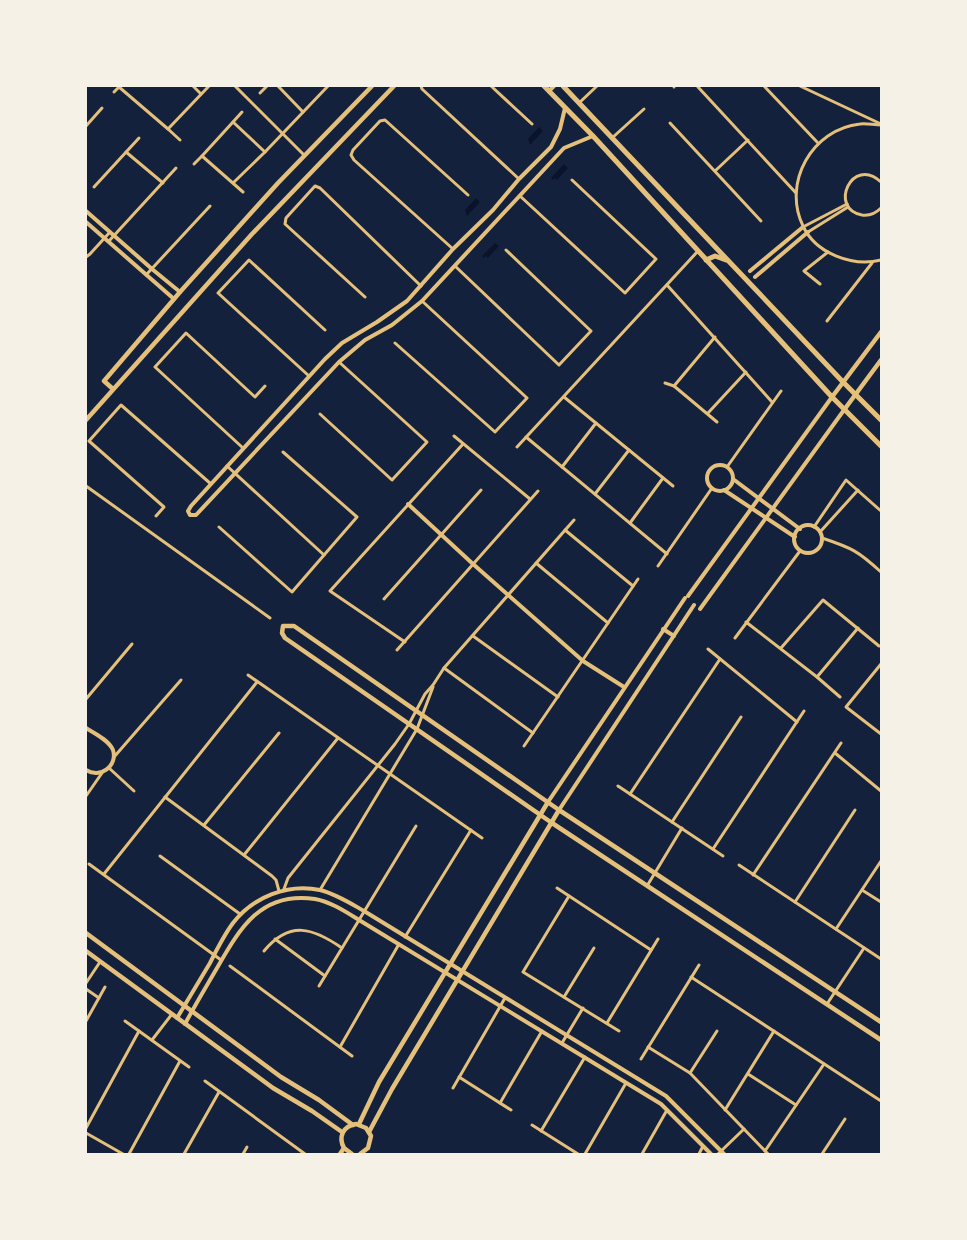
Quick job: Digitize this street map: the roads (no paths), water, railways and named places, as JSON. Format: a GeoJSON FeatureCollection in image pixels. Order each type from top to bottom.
{"type":"FeatureCollection","features":[{"type":"Feature","properties":{"kind":"main road"},"geometry":{"type":"LineString","coordinates":[[113,389],[104,381],[174,299],[304,156],[372,86]]}},
{"type":"Feature","properties":{"kind":"main road"},"geometry":{"type":"LineString","coordinates":[[86,420],[252,234],[394,86]]}},
{"type":"Feature","properties":{"kind":"main road"},"geometry":{"type":"LineString","coordinates":[[544,86],[593,136],[844,410],[881,446]]}},
{"type":"Feature","properties":{"kind":"main road"},"geometry":{"type":"LineString","coordinates":[[564,86],[728,262],[881,420]]}},
{"type":"Feature","properties":{"kind":"main road"},"geometry":{"type":"LineString","coordinates":[[706,260],[715,256],[728,262]]}},
{"type":"Feature","properties":{"kind":"main road"},"geometry":{"type":"LineString","coordinates":[[832,397],[881,332]]}},
{"type":"Feature","properties":{"kind":"main road"},"geometry":{"type":"LineString","coordinates":[[844,410],[881,360]]}},
{"type":"Feature","properties":{"kind":"main road"},"geometry":{"type":"LineString","coordinates":[[881,1022],[548,802],[294,626],[283,626],[282,633],[285,638],[409,724],[552,823],[881,1040]]}},
{"type":"Feature","properties":{"kind":"main road"},"geometry":{"type":"LineString","coordinates":[[358,1124],[379,1082],[548,802]]}},
{"type":"Feature","properties":{"kind":"main road"},"geometry":{"type":"LineString","coordinates":[[360,1154],[367,1153],[371,1141],[369,1132],[392,1089],[560,810]]}},
{"type":"Feature","properties":{"kind":"main road"},"geometry":{"type":"LineString","coordinates":[[86,933],[281,1077],[319,1100],[353,1125]]}},
{"type":"Feature","properties":{"kind":"main road"},"geometry":{"type":"LineString","coordinates":[[86,951],[273,1088],[312,1111],[342,1132]]}},
{"type":"Feature","properties":{"kind":"main road"},"geometry":{"type":"LineString","coordinates":[[342,1132],[353,1125],[358,1124],[369,1132]]}},
{"type":"Feature","properties":{"kind":"main road"},"geometry":{"type":"LineString","coordinates":[[342,1132],[341,1140],[344,1148],[352,1154]]}},
{"type":"Feature","properties":{"kind":"main road"},"geometry":{"type":"LineString","coordinates":[[340,1154],[344,1148]]}},
{"type":"Feature","properties":{"kind":"street"},"geometry":{"type":"LineString","coordinates":[[192,86],[201,94]]}},
{"type":"Feature","properties":{"kind":"street"},"geometry":{"type":"LineString","coordinates":[[168,129],[208,86]]}},
{"type":"Feature","properties":{"kind":"street"},"geometry":{"type":"LineString","coordinates":[[235,86],[304,156]]}},
{"type":"Feature","properties":{"kind":"street"},"geometry":{"type":"LineString","coordinates":[[260,93],[266,86]]}},
{"type":"Feature","properties":{"kind":"street"},"geometry":{"type":"LineString","coordinates":[[278,86],[303,112]]}},
{"type":"Feature","properties":{"kind":"street"},"geometry":{"type":"LineString","coordinates":[[233,183],[283,134],[328,86]]}},
{"type":"Feature","properties":{"kind":"street"},"geometry":{"type":"LineString","coordinates":[[421,86],[422,89],[519,179]]}},
{"type":"Feature","properties":{"kind":"street"},"geometry":{"type":"LineString","coordinates":[[491,86],[532,124]]}},
{"type":"Feature","properties":{"kind":"street"},"geometry":{"type":"LineString","coordinates":[[549,91],[554,86]]}},
{"type":"Feature","properties":{"kind":"street"},"geometry":{"type":"LineString","coordinates":[[579,103],[597,86]]}},
{"type":"Feature","properties":{"kind":"street"},"geometry":{"type":"LineString","coordinates":[[764,86],[818,143]]}},
{"type":"Feature","properties":{"kind":"street"},"geometry":{"type":"LineString","coordinates":[[800,86],[881,125]]}},
{"type":"Feature","properties":{"kind":"street"},"geometry":{"type":"LineString","coordinates":[[114,92],[119,87],[180,140]]}},
{"type":"Feature","properties":{"kind":"street"},"geometry":{"type":"LineString","coordinates":[[698,87],[796,193]]}},
{"type":"Feature","properties":{"kind":"street"},"geometry":{"type":"LineString","coordinates":[[87,123],[102,108]]}},
{"type":"Feature","properties":{"kind":"street"},"geometry":{"type":"LineString","coordinates":[[565,108],[560,129],[551,147],[519,179],[493,210],[453,249],[433,274],[407,301],[392,313],[342,343],[309,376],[191,506],[188,511],[190,515],[196,515],[339,362],[365,340],[392,326],[422,301],[558,154],[570,144],[593,136]]}},
{"type":"Feature","properties":{"kind":"street"},"geometry":{"type":"LineString","coordinates":[[612,138],[644,109]]}},
{"type":"Feature","properties":{"kind":"street"},"geometry":{"type":"LineString","coordinates":[[194,164],[242,112]]}},
{"type":"Feature","properties":{"kind":"street"},"geometry":{"type":"LineString","coordinates":[[453,249],[354,160],[351,155],[353,150],[380,122],[385,120],[468,195]]}},
{"type":"Feature","properties":{"kind":"street"},"geometry":{"type":"LineString","coordinates":[[233,122],[265,152]]}},
{"type":"Feature","properties":{"kind":"street"},"geometry":{"type":"LineString","coordinates":[[670,123],[761,221]]}},
{"type":"Feature","properties":{"kind":"street"},"geometry":{"type":"LineString","coordinates":[[881,125],[860,124],[837,130],[818,143],[804,163],[799,174],[796,193],[803,227],[828,252],[842,259],[857,262],[872,263],[881,260]]}},
{"type":"Feature","properties":{"kind":"street"},"geometry":{"type":"LineString","coordinates":[[94,187],[139,138]]}},
{"type":"Feature","properties":{"kind":"street"},"geometry":{"type":"LineString","coordinates":[[715,171],[748,140]]}},
{"type":"Feature","properties":{"kind":"street"},"geometry":{"type":"LineString","coordinates":[[551,147],[558,154]]}},
{"type":"Feature","properties":{"kind":"street"},"geometry":{"type":"LineString","coordinates":[[126,152],[163,183]]}},
{"type":"Feature","properties":{"kind":"street"},"geometry":{"type":"LineString","coordinates":[[202,156],[243,192]]}},
{"type":"Feature","properties":{"kind":"street"},"geometry":{"type":"LineString","coordinates":[[86,257],[107,239],[176,168]]}},
{"type":"Feature","properties":{"kind":"street"},"geometry":{"type":"LineString","coordinates":[[881,182],[871,175],[858,176],[848,185],[845,191],[848,205],[853,211],[865,216],[872,215],[881,208]]}},
{"type":"Feature","properties":{"kind":"street"},"geometry":{"type":"LineString","coordinates":[[520,196],[625,293],[656,259],[572,180]]}},
{"type":"Feature","properties":{"kind":"street"},"geometry":{"type":"LineString","coordinates":[[365,297],[285,224],[286,218],[315,186],[320,188],[421,286]]}},
{"type":"Feature","properties":{"kind":"street"},"geometry":{"type":"LineString","coordinates":[[743,277],[803,227],[848,205]]}},
{"type":"Feature","properties":{"kind":"street"},"geometry":{"type":"LineString","coordinates":[[748,282],[808,232],[848,205]]}},
{"type":"Feature","properties":{"kind":"street"},"geometry":{"type":"LineString","coordinates":[[146,275],[210,206]]}},
{"type":"Feature","properties":{"kind":"street"},"geometry":{"type":"LineString","coordinates":[[493,210],[500,216]]}},
{"type":"Feature","properties":{"kind":"street"},"geometry":{"type":"LineString","coordinates":[[86,211],[180,292]]}},
{"type":"Feature","properties":{"kind":"street"},"geometry":{"type":"LineString","coordinates":[[86,222],[174,299]]}},
{"type":"Feature","properties":{"kind":"street"},"geometry":{"type":"LineString","coordinates":[[455,266],[560,365],[591,331],[506,250]]}},
{"type":"Feature","properties":{"kind":"street"},"geometry":{"type":"LineString","coordinates":[[517,447],[698,251]]}},
{"type":"Feature","properties":{"kind":"street"},"geometry":{"type":"LineString","coordinates":[[820,284],[804,272],[828,252]]}},
{"type":"Feature","properties":{"kind":"street"},"geometry":{"type":"LineString","coordinates":[[309,376],[218,293],[249,260],[325,330]]}},
{"type":"Feature","properties":{"kind":"street"},"geometry":{"type":"LineString","coordinates":[[827,320],[872,263]]}},
{"type":"Feature","properties":{"kind":"street"},"geometry":{"type":"LineString","coordinates":[[433,274],[441,281]]}},
{"type":"Feature","properties":{"kind":"street"},"geometry":{"type":"LineString","coordinates":[[667,285],[772,402]]}},
{"type":"Feature","properties":{"kind":"street"},"geometry":{"type":"LineString","coordinates":[[395,343],[495,432],[526,398],[422,301]]}},
{"type":"Feature","properties":{"kind":"street"},"geometry":{"type":"LineString","coordinates":[[360,331],[365,340]]}},
{"type":"Feature","properties":{"kind":"street"},"geometry":{"type":"LineString","coordinates":[[243,448],[155,367],[186,333],[255,397],[265,386]]}},
{"type":"Feature","properties":{"kind":"street"},"geometry":{"type":"LineString","coordinates":[[674,386],[715,337]]}},
{"type":"Feature","properties":{"kind":"street"},"geometry":{"type":"LineString","coordinates":[[320,414],[392,480],[426,442],[339,362]]}},
{"type":"Feature","properties":{"kind":"street"},"geometry":{"type":"LineString","coordinates":[[708,413],[746,372]]}},
{"type":"Feature","properties":{"kind":"street"},"geometry":{"type":"LineString","coordinates":[[665,383],[674,386],[717,422]]}},
{"type":"Feature","properties":{"kind":"street"},"geometry":{"type":"LineString","coordinates":[[727,467],[781,390]]}},
{"type":"Feature","properties":{"kind":"street"},"geometry":{"type":"LineString","coordinates":[[564,397],[673,486]]}},
{"type":"Feature","properties":{"kind":"street"},"geometry":{"type":"LineString","coordinates":[[548,802],[663,629],[832,397]]}},
{"type":"Feature","properties":{"kind":"street"},"geometry":{"type":"LineString","coordinates":[[290,398],[298,405]]}},
{"type":"Feature","properties":{"kind":"street"},"geometry":{"type":"LineString","coordinates":[[156,516],[164,507],[89,441],[121,404],[210,484]]}},
{"type":"Feature","properties":{"kind":"street"},"geometry":{"type":"LineString","coordinates":[[700,609],[844,410]]}},
{"type":"Feature","properties":{"kind":"street"},"geometry":{"type":"LineString","coordinates":[[562,467],[596,423]]}},
{"type":"Feature","properties":{"kind":"street"},"geometry":{"type":"LineString","coordinates":[[454,436],[530,499]]}},
{"type":"Feature","properties":{"kind":"street"},"geometry":{"type":"LineString","coordinates":[[526,437],[667,554]]}},
{"type":"Feature","properties":{"kind":"street"},"geometry":{"type":"LineString","coordinates":[[405,642],[330,591],[463,444]]}},
{"type":"Feature","properties":{"kind":"street"},"geometry":{"type":"LineString","coordinates":[[595,494],[629,450]]}},
{"type":"Feature","properties":{"kind":"street"},"geometry":{"type":"LineString","coordinates":[[218,527],[292,592],[357,517],[283,452]]}},
{"type":"Feature","properties":{"kind":"street"},"geometry":{"type":"LineString","coordinates":[[733,479],[732,484],[720,491],[712,488],[707,481],[708,472],[715,466],[723,465],[727,467],[730,470],[733,479],[800,528]]}},
{"type":"Feature","properties":{"kind":"street"},"geometry":{"type":"LineString","coordinates":[[227,466],[324,555]]}},
{"type":"Feature","properties":{"kind":"street"},"geometry":{"type":"LineString","coordinates":[[630,523],[663,478]]}},
{"type":"Feature","properties":{"kind":"street"},"geometry":{"type":"LineString","coordinates":[[814,527],[846,480],[881,511]]}},
{"type":"Feature","properties":{"kind":"street"},"geometry":{"type":"LineString","coordinates":[[86,486],[270,618]]}},
{"type":"Feature","properties":{"kind":"street"},"geometry":{"type":"LineString","coordinates":[[658,566],[712,488]]}},
{"type":"Feature","properties":{"kind":"street"},"geometry":{"type":"LineString","coordinates":[[384,599],[440,534],[481,490]]}},
{"type":"Feature","properties":{"kind":"street"},"geometry":{"type":"LineString","coordinates":[[724,490],[795,537]]}},
{"type":"Feature","properties":{"kind":"street"},"geometry":{"type":"LineString","coordinates":[[820,532],[858,490]]}},
{"type":"Feature","properties":{"kind":"street"},"geometry":{"type":"LineString","coordinates":[[397,650],[538,491]]}},
{"type":"Feature","properties":{"kind":"street"},"geometry":{"type":"LineString","coordinates":[[408,504],[473,564],[583,661],[624,688]]}},
{"type":"Feature","properties":{"kind":"street"},"geometry":{"type":"LineString","coordinates":[[281,890],[288,878],[378,766],[409,724],[425,694],[444,668],[574,520]]}},
{"type":"Feature","properties":{"kind":"street"},"geometry":{"type":"LineString","coordinates":[[806,526],[814,527],[820,532],[822,538],[820,546],[815,551],[808,553],[800,551],[795,544],[795,537],[800,528],[806,526]]}},
{"type":"Feature","properties":{"kind":"street"},"geometry":{"type":"LineString","coordinates":[[565,530],[633,586]]}},
{"type":"Feature","properties":{"kind":"street"},"geometry":{"type":"LineString","coordinates":[[822,538],[860,552],[881,572]]}},
{"type":"Feature","properties":{"kind":"street"},"geometry":{"type":"LineString","coordinates":[[735,638],[800,551]]}},
{"type":"Feature","properties":{"kind":"street"},"geometry":{"type":"LineString","coordinates":[[536,563],[608,623]]}},
{"type":"Feature","properties":{"kind":"street"},"geometry":{"type":"LineString","coordinates":[[524,746],[638,579]]}},
{"type":"Feature","properties":{"kind":"street"},"geometry":{"type":"LineString","coordinates":[[780,648],[823,600],[879,646]]}},
{"type":"Feature","properties":{"kind":"street"},"geometry":{"type":"LineString","coordinates":[[560,810],[694,605]]}},
{"type":"Feature","properties":{"kind":"street"},"geometry":{"type":"LineString","coordinates":[[746,622],[817,677],[840,697]]}},
{"type":"Feature","properties":{"kind":"street"},"geometry":{"type":"LineString","coordinates":[[817,677],[858,628]]}},
{"type":"Feature","properties":{"kind":"street"},"geometry":{"type":"LineString","coordinates":[[663,629],[674,636]]}},
{"type":"Feature","properties":{"kind":"street"},"geometry":{"type":"LineString","coordinates":[[473,636],[558,697]]}},
{"type":"Feature","properties":{"kind":"street"},"geometry":{"type":"LineString","coordinates":[[86,699],[132,644]]}},
{"type":"Feature","properties":{"kind":"street"},"geometry":{"type":"LineString","coordinates":[[708,649],[797,722]]}},
{"type":"Feature","properties":{"kind":"street"},"geometry":{"type":"LineString","coordinates":[[630,794],[720,659]]}},
{"type":"Feature","properties":{"kind":"street"},"geometry":{"type":"LineString","coordinates":[[881,664],[846,707],[881,734]]}},
{"type":"Feature","properties":{"kind":"street"},"geometry":{"type":"LineString","coordinates":[[444,668],[534,733]]}},
{"type":"Feature","properties":{"kind":"street"},"geometry":{"type":"LineString","coordinates":[[248,675],[482,838]]}},
{"type":"Feature","properties":{"kind":"street"},"geometry":{"type":"LineString","coordinates":[[86,796],[102,773],[109,768],[114,757],[181,680]]}},
{"type":"Feature","properties":{"kind":"street"},"geometry":{"type":"LineString","coordinates":[[104,874],[257,682]]}},
{"type":"Feature","properties":{"kind":"street"},"geometry":{"type":"LineString","coordinates":[[320,890],[417,729],[433,685]]}},
{"type":"Feature","properties":{"kind":"street"},"geometry":{"type":"LineString","coordinates":[[713,849],[804,711]]}},
{"type":"Feature","properties":{"kind":"street"},"geometry":{"type":"LineString","coordinates":[[672,822],[741,717]]}},
{"type":"Feature","properties":{"kind":"street"},"geometry":{"type":"LineString","coordinates":[[86,728],[108,743],[113,749],[114,757]]}},
{"type":"Feature","properties":{"kind":"street"},"geometry":{"type":"LineString","coordinates":[[204,825],[280,733]]}},
{"type":"Feature","properties":{"kind":"street"},"geometry":{"type":"LineString","coordinates":[[244,855],[338,738]]}},
{"type":"Feature","properties":{"kind":"street"},"geometry":{"type":"LineString","coordinates":[[753,875],[842,744]]}},
{"type":"Feature","properties":{"kind":"street"},"geometry":{"type":"LineString","coordinates":[[835,754],[881,791]]}},
{"type":"Feature","properties":{"kind":"street"},"geometry":{"type":"LineString","coordinates":[[109,768],[134,791]]}},
{"type":"Feature","properties":{"kind":"street"},"geometry":{"type":"LineString","coordinates":[[86,770],[90,773],[102,773]]}},
{"type":"Feature","properties":{"kind":"street"},"geometry":{"type":"LineString","coordinates":[[618,786],[723,856]]}},
{"type":"Feature","properties":{"kind":"street"},"geometry":{"type":"LineString","coordinates":[[165,797],[272,876],[281,890]]}},
{"type":"Feature","properties":{"kind":"street"},"geometry":{"type":"LineString","coordinates":[[795,902],[855,810]]}},
{"type":"Feature","properties":{"kind":"street"},"geometry":{"type":"LineString","coordinates":[[319,986],[416,826]]}},
{"type":"Feature","properties":{"kind":"street"},"geometry":{"type":"LineString","coordinates":[[647,886],[654,872],[682,828]]}},
{"type":"Feature","properties":{"kind":"street"},"geometry":{"type":"LineString","coordinates":[[405,936],[471,830]]}},
{"type":"Feature","properties":{"kind":"street"},"geometry":{"type":"LineString","coordinates":[[160,856],[240,914]]}},
{"type":"Feature","properties":{"kind":"street"},"geometry":{"type":"LineString","coordinates":[[836,929],[881,862]]}},
{"type":"Feature","properties":{"kind":"street"},"geometry":{"type":"LineString","coordinates":[[89,864],[221,960]]}},
{"type":"Feature","properties":{"kind":"street"},"geometry":{"type":"LineString","coordinates":[[739,865],[881,959]]}},
{"type":"Feature","properties":{"kind":"street"},"geometry":{"type":"LineString","coordinates":[[177,1018],[226,934],[240,914],[261,899],[281,890],[306,888],[320,890],[342,899],[405,936],[666,1096],[721,1153],[744,1129]]}},
{"type":"Feature","properties":{"kind":"street"},"geometry":{"type":"LineString","coordinates":[[557,888],[651,950]]}},
{"type":"Feature","properties":{"kind":"street"},"geometry":{"type":"LineString","coordinates":[[862,890],[881,902]]}},
{"type":"Feature","properties":{"kind":"street"},"geometry":{"type":"LineString","coordinates":[[569,896],[523,972],[619,1031]]}},
{"type":"Feature","properties":{"kind":"street"},"geometry":{"type":"LineString","coordinates":[[185,1024],[234,938],[247,921],[256,914],[276,903],[292,899],[316,900],[328,903],[359,920],[661,1104],[711,1154]]}},
{"type":"Feature","properties":{"kind":"street"},"geometry":{"type":"LineString","coordinates":[[264,951],[275,939],[289,932],[310,931],[327,938],[342,948]]}},
{"type":"Feature","properties":{"kind":"street"},"geometry":{"type":"LineString","coordinates":[[606,1023],[658,938]]}},
{"type":"Feature","properties":{"kind":"street"},"geometry":{"type":"LineString","coordinates":[[275,939],[325,976]]}},
{"type":"Feature","properties":{"kind":"street"},"geometry":{"type":"LineString","coordinates":[[340,1047],[399,944]]}},
{"type":"Feature","properties":{"kind":"street"},"geometry":{"type":"LineString","coordinates":[[564,997],[594,948]]}},
{"type":"Feature","properties":{"kind":"street"},"geometry":{"type":"LineString","coordinates":[[827,1004],[864,948]]}},
{"type":"Feature","properties":{"kind":"street"},"geometry":{"type":"LineString","coordinates":[[86,983],[100,962]]}},
{"type":"Feature","properties":{"kind":"street"},"geometry":{"type":"LineString","coordinates":[[640,1059],[699,964]]}},
{"type":"Feature","properties":{"kind":"street"},"geometry":{"type":"LineString","coordinates":[[230,966],[352,1056]]}},
{"type":"Feature","properties":{"kind":"street"},"geometry":{"type":"LineString","coordinates":[[691,977],[881,1102]]}},
{"type":"Feature","properties":{"kind":"street"},"geometry":{"type":"LineString","coordinates":[[86,1022],[105,987]]}},
{"type":"Feature","properties":{"kind":"street"},"geometry":{"type":"LineString","coordinates":[[86,989],[99,998]]}},
{"type":"Feature","properties":{"kind":"street"},"geometry":{"type":"LineString","coordinates":[[453,1088],[505,998]]}},
{"type":"Feature","properties":{"kind":"street"},"geometry":{"type":"LineString","coordinates":[[562,1043],[583,1008]]}},
{"type":"Feature","properties":{"kind":"street"},"geometry":{"type":"LineString","coordinates":[[152,1040],[172,1014]]}},
{"type":"Feature","properties":{"kind":"street"},"geometry":{"type":"LineString","coordinates":[[125,1021],[189,1067]]}},
{"type":"Feature","properties":{"kind":"street"},"geometry":{"type":"LineString","coordinates":[[86,1128],[139,1031]]}},
{"type":"Feature","properties":{"kind":"street"},"geometry":{"type":"LineString","coordinates":[[500,1103],[542,1031]]}},
{"type":"Feature","properties":{"kind":"street"},"geometry":{"type":"LineString","coordinates":[[690,1073],[717,1031]]}},
{"type":"Feature","properties":{"kind":"street"},"geometry":{"type":"LineString","coordinates":[[725,1110],[774,1031]]}},
{"type":"Feature","properties":{"kind":"street"},"geometry":{"type":"LineString","coordinates":[[648,1047],[690,1073],[768,1154]]}},
{"type":"Feature","properties":{"kind":"street"},"geometry":{"type":"LineString","coordinates":[[541,1130],[585,1058]]}},
{"type":"Feature","properties":{"kind":"street"},"geometry":{"type":"LineString","coordinates":[[129,1154],[180,1061]]}},
{"type":"Feature","properties":{"kind":"street"},"geometry":{"type":"LineString","coordinates":[[765,1151],[824,1064]]}},
{"type":"Feature","properties":{"kind":"street"},"geometry":{"type":"LineString","coordinates":[[748,1074],[796,1104]]}},
{"type":"Feature","properties":{"kind":"street"},"geometry":{"type":"LineString","coordinates":[[459,1077],[511,1110]]}},
{"type":"Feature","properties":{"kind":"street"},"geometry":{"type":"LineString","coordinates":[[205,1082],[303,1153]]}},
{"type":"Feature","properties":{"kind":"street"},"geometry":{"type":"LineString","coordinates":[[585,1154],[626,1083]]}},
{"type":"Feature","properties":{"kind":"street"},"geometry":{"type":"LineString","coordinates":[[184,1154],[219,1092]]}},
{"type":"Feature","properties":{"kind":"street"},"geometry":{"type":"LineString","coordinates":[[642,1154],[667,1110]]}},
{"type":"Feature","properties":{"kind":"street"},"geometry":{"type":"LineString","coordinates":[[822,1154],[845,1119]]}},
{"type":"Feature","properties":{"kind":"street"},"geometry":{"type":"LineString","coordinates":[[532,1125],[578,1154]]}},
{"type":"Feature","properties":{"kind":"street"},"geometry":{"type":"LineString","coordinates":[[86,1134],[124,1154]]}},
{"type":"Feature","properties":{"kind":"street"},"geometry":{"type":"LineString","coordinates":[[699,1154],[703,1146]]}},
{"type":"Feature","properties":{"kind":"street"},"geometry":{"type":"LineString","coordinates":[[243,1154],[247,1147]]}},
{"type":"Feature","properties":{"kind":"water"},"geometry":{"type":"Polygon","coordinates":[[[539,127],[543,131],[530,145],[528,139],[539,127]]]}},
{"type":"Feature","properties":{"kind":"water"},"geometry":{"type":"Polygon","coordinates":[[[564,164],[568,168],[557,180],[555,178],[553,180],[551,178],[564,164]]]}},
{"type":"Feature","properties":{"kind":"water"},"geometry":{"type":"Polygon","coordinates":[[[476,198],[480,202],[467,216],[465,210],[476,198]]]}},
{"type":"Feature","properties":{"kind":"water"},"geometry":{"type":"Polygon","coordinates":[[[495,243],[499,246],[488,258],[486,256],[484,258],[482,256],[495,243]]]}}]}
